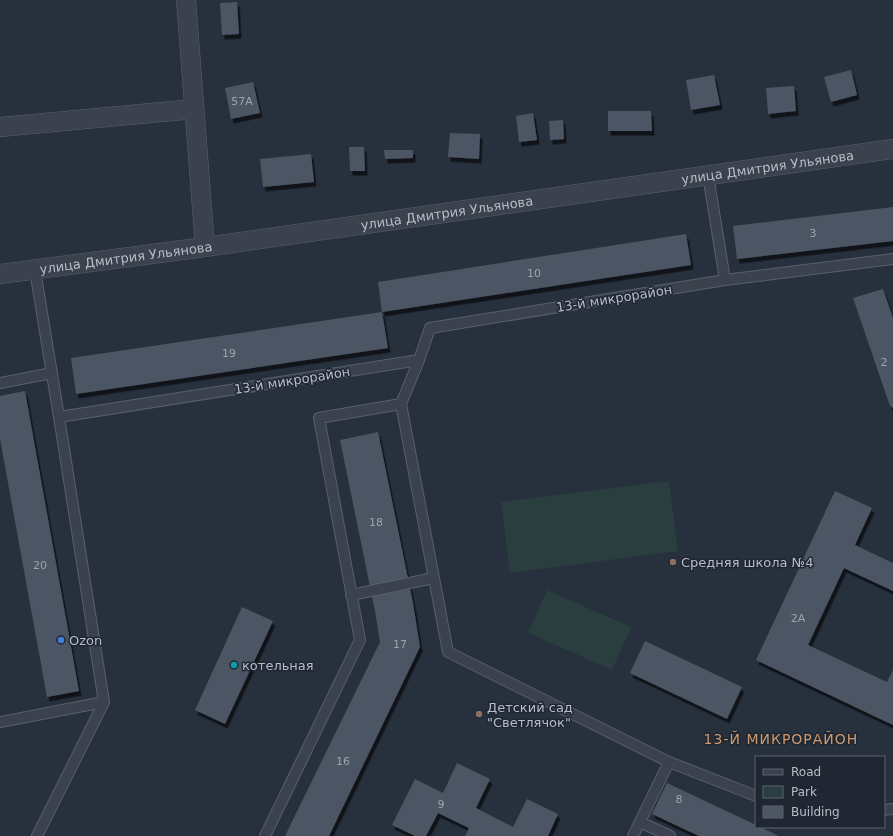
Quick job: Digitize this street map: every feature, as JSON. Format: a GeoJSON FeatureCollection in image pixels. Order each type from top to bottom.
{"type":"FeatureCollection","features":[{"type":"Feature","properties":{"kind":"street"},"geometry":{"type":"LineString","coordinates":[[186,0],[204,247]]}},
{"type":"Feature","properties":{"kind":"street"},"geometry":{"type":"LineString","coordinates":[[0,127],[194,109]]}},
{"type":"Feature","properties":{"kind":"street","name":"улица Дмитрия Ульянова"},"geometry":{"type":"LineString","coordinates":[[0,274],[204,247],[893,149]]}},
{"type":"Feature","properties":{"kind":"lane"},"geometry":{"type":"LineString","coordinates":[[708,175],[725,280]]}},
{"type":"Feature","properties":{"kind":"lane","name":"13-й микрорайон"},"geometry":{"type":"LineString","coordinates":[[59,416],[419,360],[430,328],[725,280],[893,259]]}},
{"type":"Feature","properties":{"kind":"lane"},"geometry":{"type":"LineString","coordinates":[[35,270],[104,702],[37,836]]}},
{"type":"Feature","properties":{"kind":"lane"},"geometry":{"type":"LineString","coordinates":[[419,360],[400,404],[448,652],[668,762],[755,796]]}},
{"type":"Feature","properties":{"kind":"lane"},"geometry":{"type":"LineString","coordinates":[[0,383],[52,373]]}},
{"type":"Feature","properties":{"kind":"lane"},"geometry":{"type":"LineString","coordinates":[[265,836],[360,640],[319,418],[400,404]]}},
{"type":"Feature","properties":{"kind":"lane"},"geometry":{"type":"LineString","coordinates":[[351,595],[434,578]]}},
{"type":"Feature","properties":{"kind":"lane"},"geometry":{"type":"LineString","coordinates":[[0,722],[104,702]]}},
{"type":"Feature","properties":{"kind":"lane"},"geometry":{"type":"LineString","coordinates":[[633,836],[668,762]]}},
{"type":"Feature","properties":{"kind":"lane"},"geometry":{"type":"LineString","coordinates":[[640,822],[670,836]]}},
{"type":"Feature","properties":{"kind":"green space"},"geometry":{"type":"Polygon","coordinates":[[[669,481],[678,551],[510,573],[501,502],[669,481]]]}},
{"type":"Feature","properties":{"kind":"green space"},"geometry":{"type":"Polygon","coordinates":[[[547,590],[631,627],[612,670],[528,633],[547,590]]]}},
{"type":"Feature","properties":{"kind":"building"},"geometry":{"type":"Polygon","coordinates":[[[237,2],[239,34],[222,35],[220,3],[237,2]]]}},
{"type":"Feature","properties":{"kind":"building"},"geometry":{"type":"Polygon","coordinates":[[[851,70],[857,95],[831,102],[824,77],[851,70]]]}},
{"type":"Feature","properties":{"kind":"building"},"geometry":{"type":"Polygon","coordinates":[[[714,75],[720,105],[691,110],[686,80],[714,75]]]}},
{"type":"Feature","properties":{"kind":"building"},"geometry":{"type":"Polygon","coordinates":[[[253,82],[260,113],[231,119],[225,88],[253,82]]]}},
{"type":"Feature","properties":{"kind":"building"},"geometry":{"type":"Polygon","coordinates":[[[794,86],[796,111],[768,114],[766,88],[794,86]]]}},
{"type":"Feature","properties":{"kind":"building"},"geometry":{"type":"Polygon","coordinates":[[[608,111],[651,111],[652,131],[608,131],[608,111]]]}},
{"type":"Feature","properties":{"kind":"building"},"geometry":{"type":"Polygon","coordinates":[[[533,113],[537,140],[519,142],[516,116],[533,113]]]}},
{"type":"Feature","properties":{"kind":"building"},"geometry":{"type":"Polygon","coordinates":[[[563,120],[564,139],[550,140],[549,121],[563,120]]]}},
{"type":"Feature","properties":{"kind":"building"},"geometry":{"type":"Polygon","coordinates":[[[450,133],[480,134],[479,159],[448,157],[450,133]]]}},
{"type":"Feature","properties":{"kind":"building"},"geometry":{"type":"Polygon","coordinates":[[[349,147],[364,147],[365,171],[350,171],[349,147]]]}},
{"type":"Feature","properties":{"kind":"building"},"geometry":{"type":"Polygon","coordinates":[[[384,150],[413,150],[413,158],[385,159],[384,150]]]}},
{"type":"Feature","properties":{"kind":"building"},"geometry":{"type":"Polygon","coordinates":[[[311,154],[314,182],[263,187],[260,159],[311,154]]]}},
{"type":"Feature","properties":{"kind":"building"},"geometry":{"type":"Polygon","coordinates":[[[893,207],[893,241],[737,259],[733,226],[893,207]]]}},
{"type":"Feature","properties":{"kind":"building"},"geometry":{"type":"Polygon","coordinates":[[[686,234],[691,265],[382,312],[378,282],[686,234]]]}},
{"type":"Feature","properties":{"kind":"building"},"geometry":{"type":"Polygon","coordinates":[[[883,289],[893,318],[893,408],[890,406],[853,298],[883,289]]]}},
{"type":"Feature","properties":{"kind":"building"},"geometry":{"type":"Polygon","coordinates":[[[382,312],[388,348],[76,394],[71,358],[382,312]]]}},
{"type":"Feature","properties":{"kind":"building"},"geometry":{"type":"Polygon","coordinates":[[[25,391],[79,691],[47,697],[0,439],[0,396],[25,391]]]}},
{"type":"Feature","properties":{"kind":"building"},"geometry":{"type":"Polygon","coordinates":[[[378,432],[413,603],[420,647],[329,836],[285,836],[380,642],[340,440],[378,432]]]}},
{"type":"Feature","properties":{"kind":"building"},"geometry":{"type":"Polygon","coordinates":[[[835,491],[872,508],[855,545],[893,563],[893,591],[844,568],[808,645],[887,682],[893,670],[893,725],[756,660],[835,491]]]}},
{"type":"Feature","properties":{"kind":"building","name":"котельная"},"geometry":{"type":"Polygon","coordinates":[[[242,607],[273,621],[225,724],[195,710],[242,607]]]}},
{"type":"Feature","properties":{"kind":"building"},"geometry":{"type":"Polygon","coordinates":[[[645,641],[742,687],[727,719],[630,673],[645,641]]]}},
{"type":"Feature","properties":{"kind":"building"},"geometry":{"type":"Polygon","coordinates":[[[457,763],[490,779],[476,808],[513,827],[527,799],[558,814],[548,836],[465,836],[469,828],[438,813],[426,836],[415,836],[392,825],[415,779],[443,793],[457,763]]]}},
{"type":"Feature","properties":{"kind":"building"},"geometry":{"type":"Polygon","coordinates":[[[667,783],[755,825],[755,828],[762,828],[779,836],[699,836],[652,814],[667,783]]]}},
{"type":"Feature","properties":{"kind":"place","name":"Средняя школа №4"},"geometry":{"type":"Point","coordinates":[673,562]}},
{"type":"Feature","properties":{"kind":"place","name":"Ozon"},"geometry":{"type":"Point","coordinates":[61,640]}},
{"type":"Feature","properties":{"kind":"place","name":"котельная"},"geometry":{"type":"Point","coordinates":[234,665]}},
{"type":"Feature","properties":{"kind":"place","name":"Детский сад \"Светлячок\""},"geometry":{"type":"Point","coordinates":[479,714]}},
{"type":"Feature","properties":{"kind":"district","name":"13-Й МИКРОРАЙОН"},"geometry":{"type":"Point","coordinates":[781,739]}}]}
